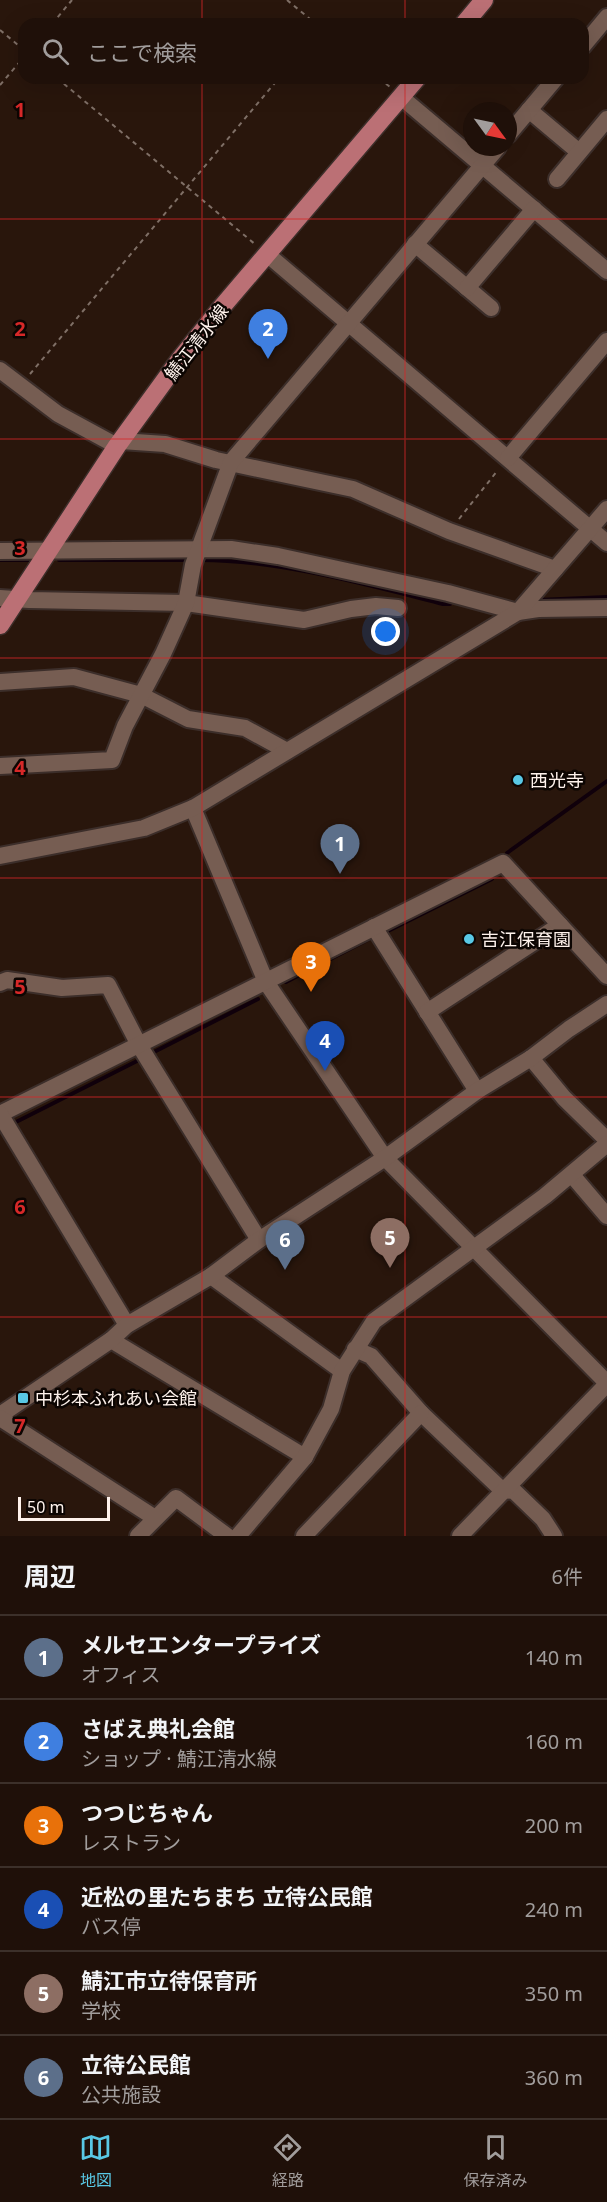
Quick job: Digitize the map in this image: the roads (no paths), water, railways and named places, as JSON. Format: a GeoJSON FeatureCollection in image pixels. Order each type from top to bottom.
{"type":"FeatureCollection","features":[{"type":"Feature","properties":{"kind":"main road"},"geometry":{"type":"LineString","coordinates":[[469,18],[484,0]]}},
{"type":"Feature","properties":{"kind":"main road","name":"鯖江清水線"},"geometry":{"type":"LineString","coordinates":[[0,625],[9,598],[50,550],[119,444],[181,358],[412,84]]}},
{"type":"Feature","properties":{"kind":"street"},"geometry":{"type":"LineString","coordinates":[[589,39],[607,17]]}},
{"type":"Feature","properties":{"kind":"street"},"geometry":{"type":"LineString","coordinates":[[517,124],[551,84]]}},
{"type":"Feature","properties":{"kind":"street"},"geometry":{"type":"LineString","coordinates":[[401,97],[607,271]]}},
{"type":"Feature","properties":{"kind":"street"},"geometry":{"type":"LineString","coordinates":[[529,110],[579,152]]}},
{"type":"Feature","properties":{"kind":"street"},"geometry":{"type":"LineString","coordinates":[[557,179],[607,119]]}},
{"type":"Feature","properties":{"kind":"street"},"geometry":{"type":"LineString","coordinates":[[0,766],[112,760],[125,726],[164,654],[186,603],[196,557],[231,462],[490,156]]}},
{"type":"Feature","properties":{"kind":"street"},"geometry":{"type":"LineString","coordinates":[[467,288],[534,209]]}},
{"type":"Feature","properties":{"kind":"street"},"geometry":{"type":"LineString","coordinates":[[415,244],[491,308]]}},
{"type":"Feature","properties":{"kind":"street"},"geometry":{"type":"LineString","coordinates":[[268,255],[607,543]]}},
{"type":"Feature","properties":{"kind":"street"},"geometry":{"type":"LineString","coordinates":[[508,458],[607,341]]}},
{"type":"Feature","properties":{"kind":"street"},"geometry":{"type":"LineString","coordinates":[[0,370],[58,414],[119,444],[165,444],[231,462],[353,489],[449,531],[555,569]]}},
{"type":"Feature","properties":{"kind":"street"},"geometry":{"type":"LineString","coordinates":[[0,856],[144,828],[193,808],[518,612],[607,509]]}},
{"type":"Feature","properties":{"kind":"street"},"geometry":{"type":"LineString","coordinates":[[0,551],[50,550],[196,557],[231,549],[278,556],[448,593],[518,612],[538,609],[607,608]]}},
{"type":"Feature","properties":{"kind":"street"},"geometry":{"type":"LineString","coordinates":[[9,598],[186,603],[304,620],[351,609],[376,606],[398,608]]}},
{"type":"Feature","properties":{"kind":"street"},"geometry":{"type":"LineString","coordinates":[[0,682],[74,677],[141,695],[188,719],[245,728],[287,751]]}},
{"type":"Feature","properties":{"kind":"street"},"geometry":{"type":"LineString","coordinates":[[193,808],[266,982],[385,1158],[607,1383],[460,1536]]}},
{"type":"Feature","properties":{"kind":"street"},"geometry":{"type":"LineString","coordinates":[[127,1325],[0,1114],[503,863],[607,976]]}},
{"type":"Feature","properties":{"kind":"street"},"geometry":{"type":"LineString","coordinates":[[427,1011],[560,925]]}},
{"type":"Feature","properties":{"kind":"street"},"geometry":{"type":"LineString","coordinates":[[374,927],[477,1091]]}},
{"type":"Feature","properties":{"kind":"street"},"geometry":{"type":"LineString","coordinates":[[0,983],[7,980],[62,988],[108,985],[139,1045],[259,1240]]}},
{"type":"Feature","properties":{"kind":"street"},"geometry":{"type":"LineString","coordinates":[[155,1518],[0,1416],[111,1340],[127,1325],[211,1276],[259,1240],[385,1158],[477,1091],[531,1058],[607,1004]]}},
{"type":"Feature","properties":{"kind":"street"},"geometry":{"type":"LineString","coordinates":[[238,1536],[305,1457],[331,1409],[342,1371],[374,1321],[572,1175],[607,1142],[564,1098],[531,1058]]}},
{"type":"Feature","properties":{"kind":"street"},"geometry":{"type":"LineString","coordinates":[[572,1175],[607,1216]]}},
{"type":"Feature","properties":{"kind":"street"},"geometry":{"type":"LineString","coordinates":[[211,1276],[342,1371]]}},
{"type":"Feature","properties":{"kind":"street"},"geometry":{"type":"LineString","coordinates":[[111,1340],[305,1457]]}},
{"type":"Feature","properties":{"kind":"street"},"geometry":{"type":"LineString","coordinates":[[355,1349],[371,1356],[421,1413],[502,1490],[514,1491],[543,1519],[554,1536]]}},
{"type":"Feature","properties":{"kind":"street"},"geometry":{"type":"LineString","coordinates":[[304,1536],[421,1413]]}},
{"type":"Feature","properties":{"kind":"street"},"geometry":{"type":"LineString","coordinates":[[138,1536],[176,1498],[227,1536]]}},
{"type":"Feature","properties":{"kind":"waterway"},"geometry":{"type":"LineString","coordinates":[[0,560],[30,560]]}},
{"type":"Feature","properties":{"kind":"waterway"},"geometry":{"type":"LineString","coordinates":[[59,560],[191,560]]}},
{"type":"Feature","properties":{"kind":"waterway"},"geometry":{"type":"LineString","coordinates":[[201,560],[231,561],[292,569],[450,604]]}},
{"type":"Feature","properties":{"kind":"waterway"},"geometry":{"type":"LineString","coordinates":[[538,600],[607,597]]}},
{"type":"Feature","properties":{"kind":"waterway"},"geometry":{"type":"LineString","coordinates":[[507,853],[607,781]]}},
{"type":"Feature","properties":{"kind":"waterway"},"geometry":{"type":"LineString","coordinates":[[388,931],[492,879]]}},
{"type":"Feature","properties":{"kind":"waterway"},"geometry":{"type":"LineString","coordinates":[[286,982],[369,939]]}},
{"type":"Feature","properties":{"kind":"waterway"},"geometry":{"type":"LineString","coordinates":[[152,1053],[258,999]]}},
{"type":"Feature","properties":{"kind":"waterway"},"geometry":{"type":"LineString","coordinates":[[16,1122],[137,1061]]}},
{"type":"Feature","properties":{"kind":"place","name":"さばえ典礼会館"},"geometry":{"type":"Point","coordinates":[268,359]}},
{"type":"Feature","properties":{"kind":"place","name":"西光寺"},"geometry":{"type":"Point","coordinates":[518,780]}},
{"type":"Feature","properties":{"kind":"place","name":"メルセエンタープライズ"},"geometry":{"type":"Point","coordinates":[340,874]}},
{"type":"Feature","properties":{"kind":"place","name":"吉江保育園"},"geometry":{"type":"Point","coordinates":[469,939]}},
{"type":"Feature","properties":{"kind":"place","name":"つつじちゃん"},"geometry":{"type":"Point","coordinates":[311,992]}},
{"type":"Feature","properties":{"kind":"place","name":"近松の里たちまち 立待公民館"},"geometry":{"type":"Point","coordinates":[325,1071]}},
{"type":"Feature","properties":{"kind":"place","name":"鯖江市立待保育所"},"geometry":{"type":"Point","coordinates":[390,1268]}},
{"type":"Feature","properties":{"kind":"place","name":"立待公民館"},"geometry":{"type":"Point","coordinates":[285,1270]}},
{"type":"Feature","properties":{"kind":"place","name":"中杉本ふれあい会館"},"geometry":{"type":"Point","coordinates":[23,1398]}}]}
